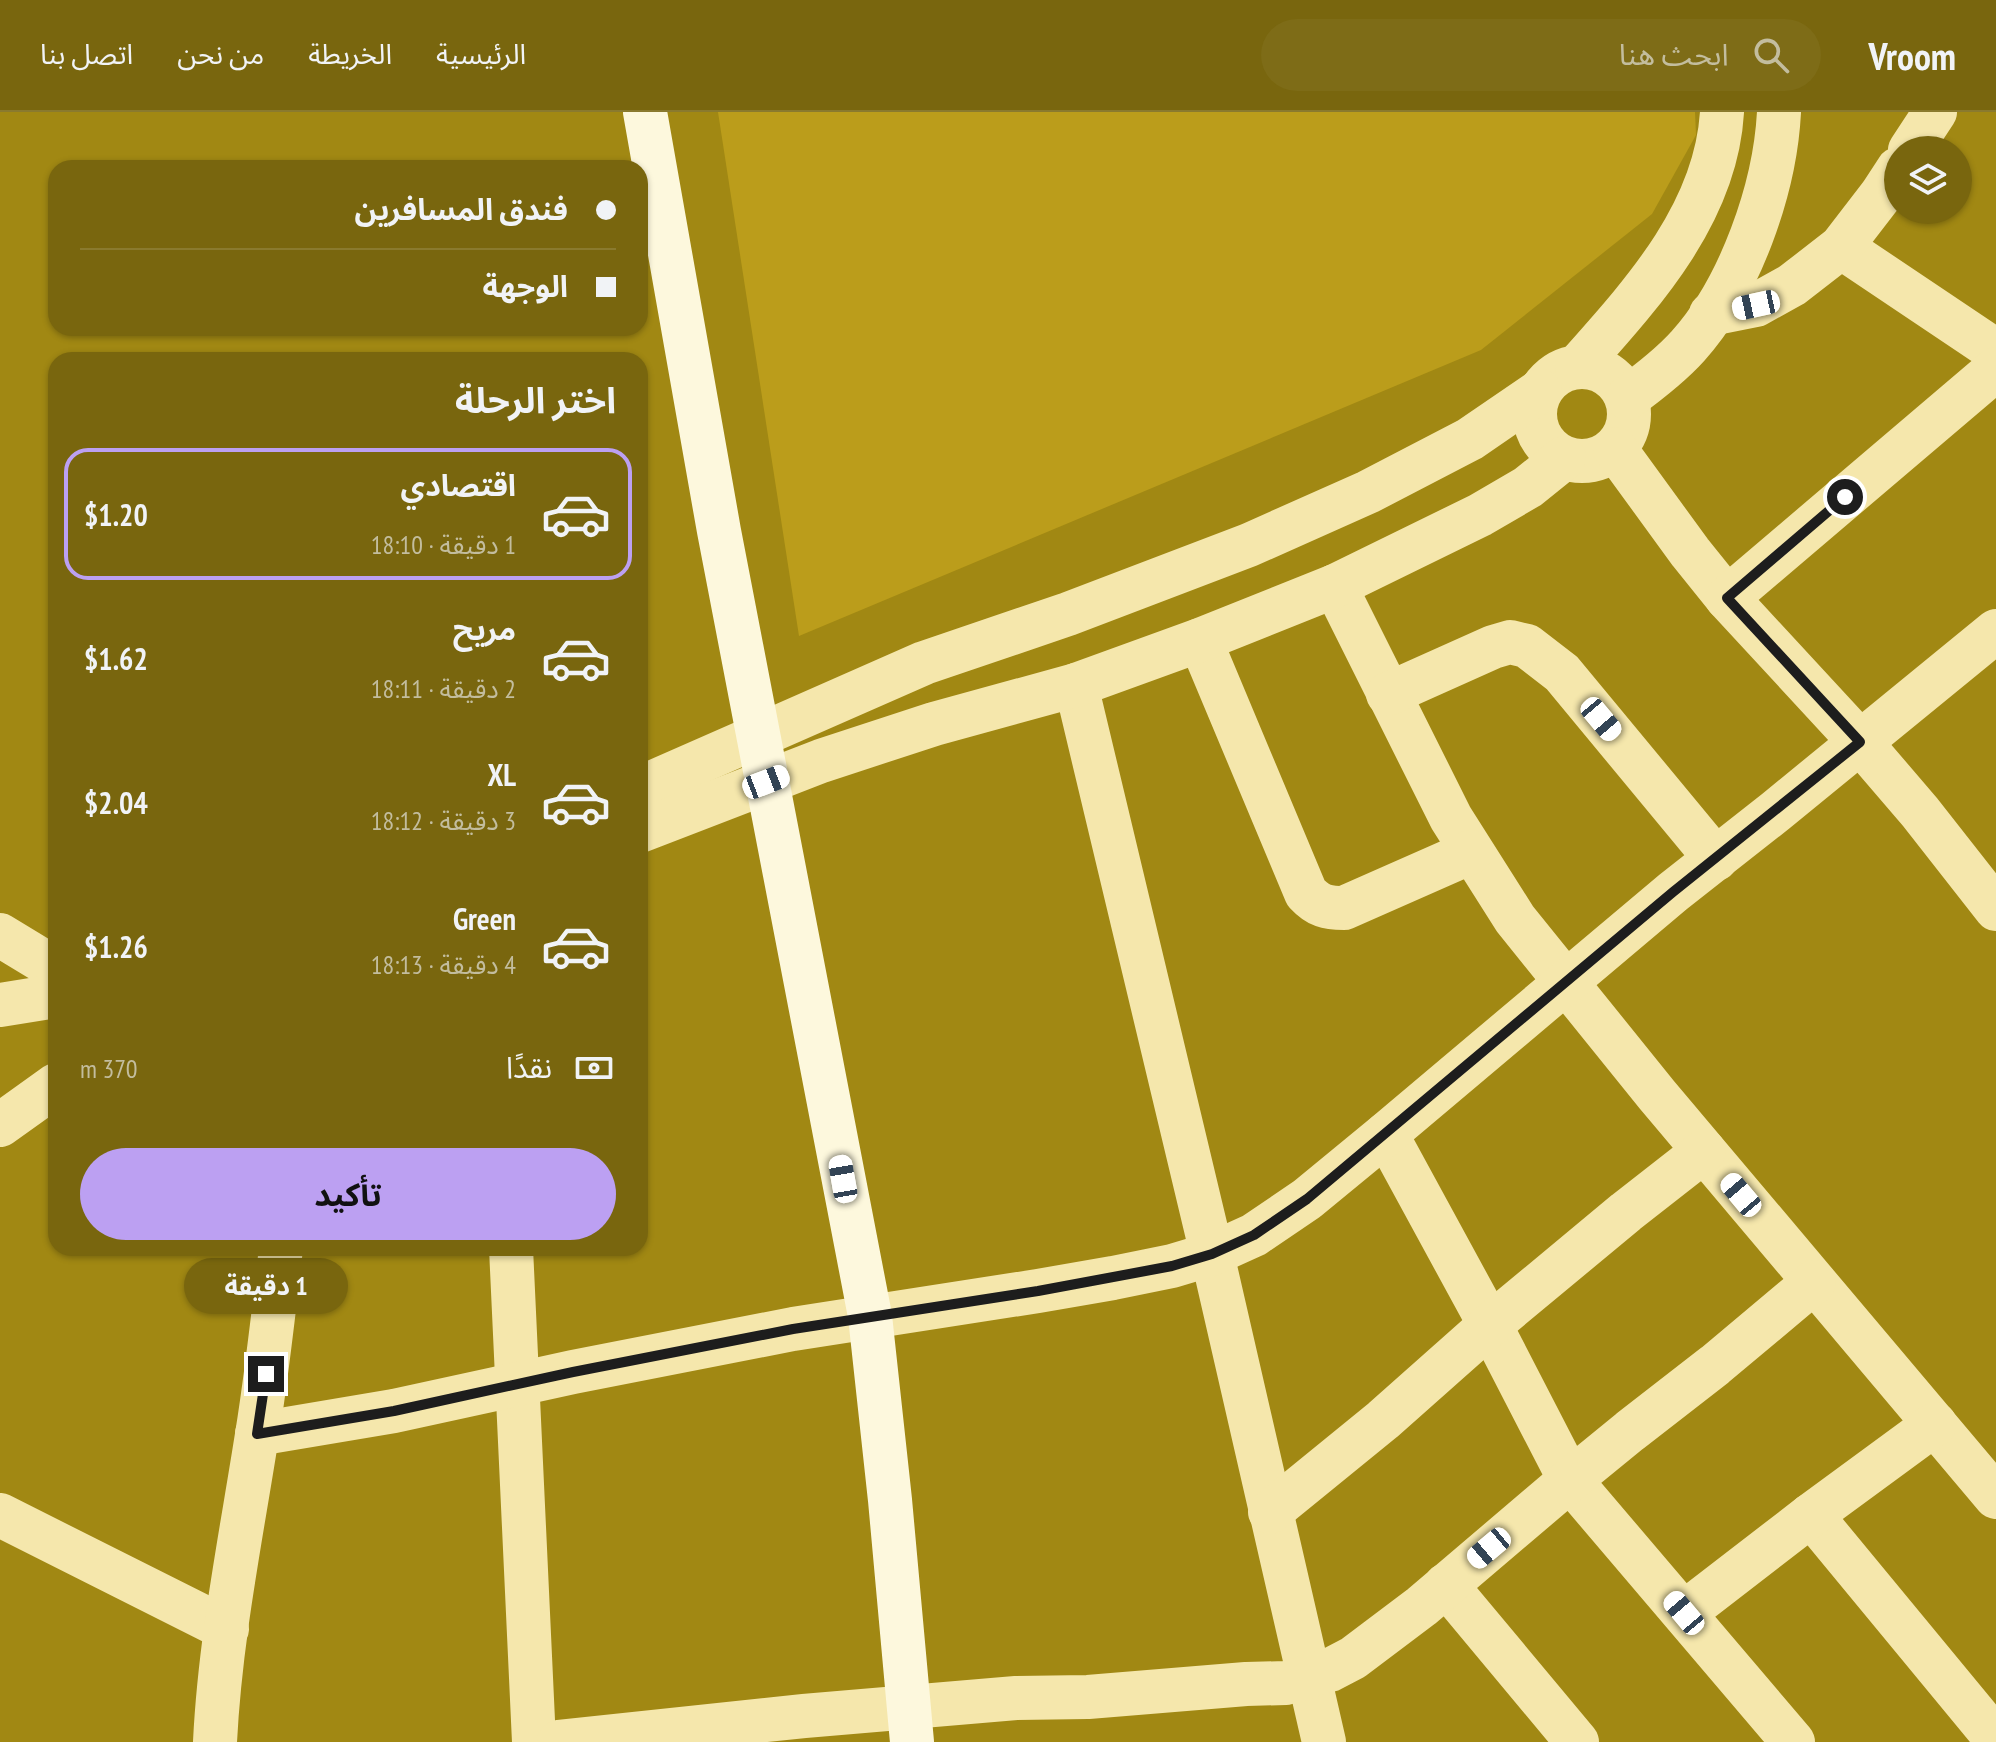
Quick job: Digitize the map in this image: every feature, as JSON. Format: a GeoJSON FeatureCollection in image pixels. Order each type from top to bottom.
{"type":"FeatureCollection","features":[{"type":"Feature","properties":{"kind":"main road"},"geometry":{"type":"LineString","coordinates":[[645,112],[757,736],[870,1316],[910,1725]]}},
{"type":"Feature","properties":{"kind":"street"},"geometry":{"type":"LineString","coordinates":[[1577,367],[1628,309],[1667,257],[1693,215],[1711,175],[1722,112]]}},
{"type":"Feature","properties":{"kind":"street"},"geometry":{"type":"LineString","coordinates":[[1627,398],[1662,372],[1689,344],[1737,270],[1755,225],[1775,150],[1779,112]]}},
{"type":"Feature","properties":{"kind":"street"},"geometry":{"type":"LineString","coordinates":[[1919,136],[1935,112]]}},
{"type":"Feature","properties":{"kind":"street"},"geometry":{"type":"LineString","coordinates":[[1711,314],[1756,305],[1792,285],[1841,247],[1884,190]]}},
{"type":"Feature","properties":{"kind":"street"},"geometry":{"type":"LineString","coordinates":[[1841,247],[1996,351]]}},
{"type":"Feature","properties":{"kind":"street"},"geometry":{"type":"LineString","coordinates":[[648,784],[924,663],[1068,614],[1249,545],[1368,492],[1470,439],[1540,391],[1562,371],[1593,367],[1608,374],[1620,385],[1630,412],[1623,438],[1604,457],[1577,462],[1564,458],[1550,450],[1540,438],[1535,422],[1535,406],[1540,391]]}},
{"type":"Feature","properties":{"kind":"street"},"geometry":{"type":"LineString","coordinates":[[1727,598],[1996,369]]}},
{"type":"Feature","properties":{"kind":"street"},"geometry":{"type":"LineString","coordinates":[[1615,449],[1727,598],[1860,742],[1996,909]]}},
{"type":"Feature","properties":{"kind":"street"},"geometry":{"type":"LineString","coordinates":[[648,828],[821,761],[1076,685],[1335,586],[1480,515],[1528,487],[1564,458]]}},
{"type":"Feature","properties":{"kind":"street"},"geometry":{"type":"LineString","coordinates":[[1335,586],[1451,818],[1515,919],[1657,1095],[1996,1497]]}},
{"type":"Feature","properties":{"kind":"street"},"geometry":{"type":"LineString","coordinates":[[257,1434],[394,1411],[793,1329],[1172,1266],[1212,1254],[1254,1235],[1307,1199],[1673,892],[1996,631]]}},
{"type":"Feature","properties":{"kind":"street"},"geometry":{"type":"LineString","coordinates":[[1200,640],[1306,893],[1315,903],[1344,908],[1471,852]]}},
{"type":"Feature","properties":{"kind":"street"},"geometry":{"type":"LineString","coordinates":[[1388,694],[1493,647],[1510,642],[1527,646],[1562,673],[1716,859]]}},
{"type":"Feature","properties":{"kind":"street"},"geometry":{"type":"LineString","coordinates":[[1076,685],[1212,1254],[1324,1742]]}},
{"type":"Feature","properties":{"kind":"street"},"geometry":{"type":"LineString","coordinates":[[0,935],[48,964]]}},
{"type":"Feature","properties":{"kind":"street"},"geometry":{"type":"LineString","coordinates":[[0,1005],[48,997]]}},
{"type":"Feature","properties":{"kind":"street"},"geometry":{"type":"LineString","coordinates":[[0,1083],[48,1074]]}},
{"type":"Feature","properties":{"kind":"street"},"geometry":{"type":"LineString","coordinates":[[0,1125],[48,1091]]}},
{"type":"Feature","properties":{"kind":"street"},"geometry":{"type":"LineString","coordinates":[[1386,1134],[1570,1480],[1793,1742]]}},
{"type":"Feature","properties":{"kind":"street"},"geometry":{"type":"LineString","coordinates":[[1270,1512],[1383,1420],[1490,1325],[1704,1151]]}},
{"type":"Feature","properties":{"kind":"street"},"geometry":{"type":"LineString","coordinates":[[215,1742],[227,1629],[280,1256]]}},
{"type":"Feature","properties":{"kind":"street"},"geometry":{"type":"LineString","coordinates":[[511,1256],[534,1742]]}},
{"type":"Feature","properties":{"kind":"street"},"geometry":{"type":"LineString","coordinates":[[559,1742],[910,1725],[1016,1698],[1088,1697],[1286,1683],[1330,1670],[1379,1640],[1814,1282]]}},
{"type":"Feature","properties":{"kind":"street"},"geometry":{"type":"LineString","coordinates":[[1684,1613],[1935,1424]]}},
{"type":"Feature","properties":{"kind":"street"},"geometry":{"type":"LineString","coordinates":[[0,1515],[227,1629]]}},
{"type":"Feature","properties":{"kind":"street"},"geometry":{"type":"LineString","coordinates":[[1811,1515],[1996,1739]]}},
{"type":"Feature","properties":{"kind":"street"},"geometry":{"type":"LineString","coordinates":[[1446,1585],[1577,1742]]}},
{"type":"Feature","properties":{"kind":"shaded area"},"geometry":{"type":"Polygon","coordinates":[[[718,112],[1695,112],[1696,135],[1652,214],[1481,350],[799,636],[718,112]]]}},
{"type":"Feature","properties":{"kind":"route"},"geometry":{"type":"LineString","coordinates":[[266,1374],[257,1434],[394,1411],[793,1329],[1113,1278],[1212,1254],[1254,1235],[1307,1199],[1673,892],[1860,742],[1727,598],[1845,497]]}}]}
